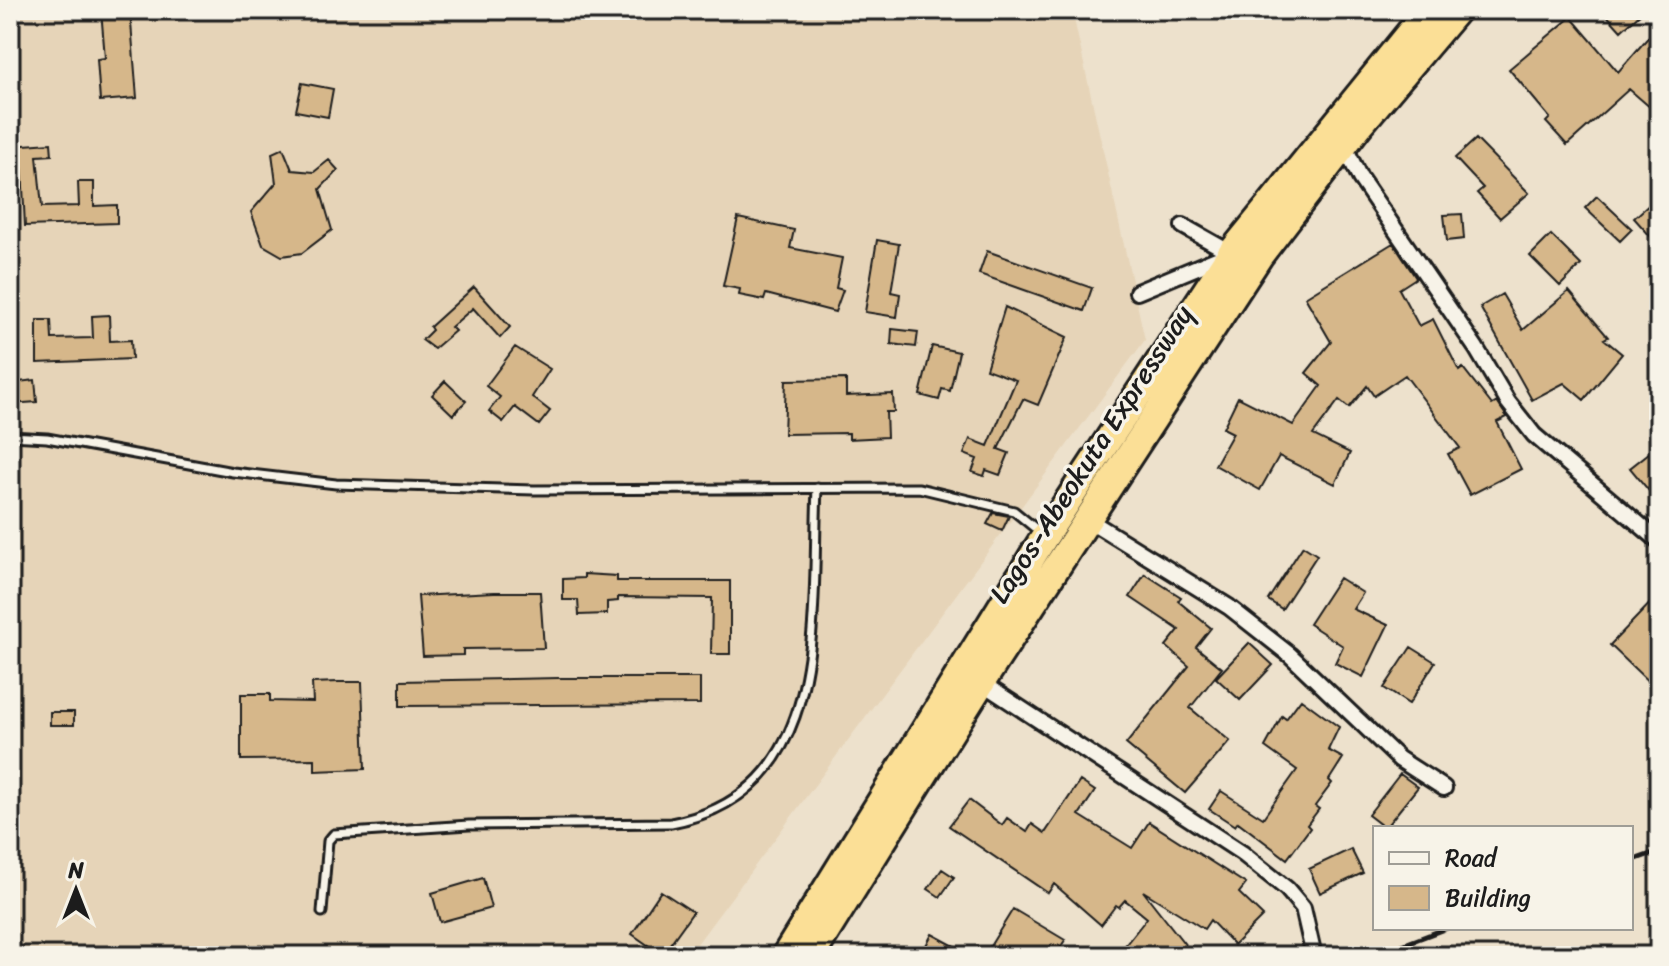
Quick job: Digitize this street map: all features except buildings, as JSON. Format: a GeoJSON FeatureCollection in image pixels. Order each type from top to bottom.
{"type":"FeatureCollection","features":[{"type":"Feature","properties":{"kind":"highway","name":"Lagos-Abeokuta Expressway"},"geometry":{"type":"LineString","coordinates":[[785,956],[1045,536],[1231,253],[1428,10]]}},
{"type":"Feature","properties":{"kind":"highway","name":"Lagos-Abeokuta Expressway"},"geometry":{"type":"LineString","coordinates":[[811,956],[983,680],[1260,255],[1344,145],[1457,10]]}},
{"type":"Feature","properties":{"kind":"street"},"geometry":{"type":"LineString","coordinates":[[1344,145],[1360,178],[1476,348],[1508,402],[1534,435],[1659,541]]}},
{"type":"Feature","properties":{"kind":"street"},"geometry":{"type":"LineString","coordinates":[[1183,226],[1231,253]]}},
{"type":"Feature","properties":{"kind":"street"},"geometry":{"type":"LineString","coordinates":[[1137,292],[1231,253]]}},
{"type":"Feature","properties":{"kind":"street"},"geometry":{"type":"LineString","coordinates":[[1087,519],[1229,607],[1290,655],[1399,759],[1444,788]]}},
{"type":"Feature","properties":{"kind":"street"},"geometry":{"type":"LineString","coordinates":[[983,680],[991,689],[1242,853],[1287,889],[1303,908],[1314,956]]}},
{"type":"Feature","properties":{"kind":"lane"},"geometry":{"type":"LineString","coordinates":[[10,436],[47,438],[233,472],[336,484],[534,490],[919,488],[1014,511],[1045,536]]}},
{"type":"Feature","properties":{"kind":"lane"},"geometry":{"type":"LineString","coordinates":[[322,912],[328,841],[334,834],[469,825],[671,823],[712,812],[736,800],[761,779],[785,747],[800,708],[809,662],[817,488]]}},
{"type":"Feature","properties":{"kind":"shaded area"},"geometry":{"type":"Polygon","coordinates":[[[10,10],[1072,10],[1145,340],[688,956],[10,956],[10,10]]]}},
{"type":"Feature","properties":{"kind":"railway"},"geometry":{"type":"LineString","coordinates":[[1633,860],[1659,851]]}},
{"type":"Feature","properties":{"kind":"railway"},"geometry":{"type":"LineString","coordinates":[[1373,956],[1442,930]]}}]}
